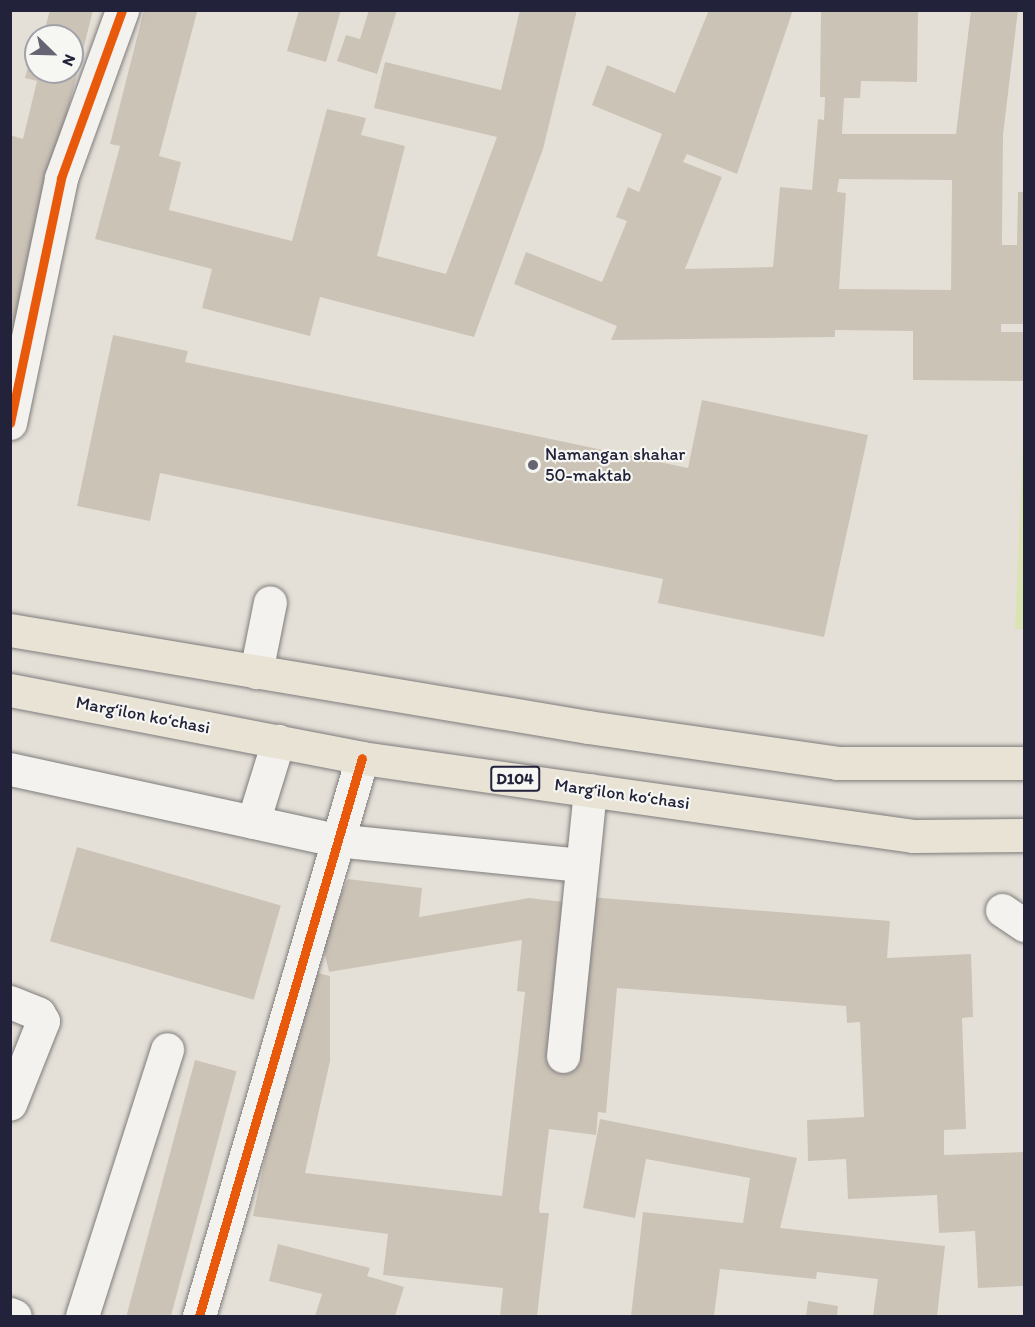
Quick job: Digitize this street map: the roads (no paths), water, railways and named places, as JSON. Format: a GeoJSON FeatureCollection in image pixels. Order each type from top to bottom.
{"type":"FeatureCollection","features":[{"type":"Feature","properties":{"kind":"main road"},"geometry":{"type":"LineString","coordinates":[[10,630],[588,727],[837,763],[1024,763]]}},
{"type":"Feature","properties":{"kind":"main road","name":"Margʻilon koʻchasi"},"geometry":{"type":"LineString","coordinates":[[10,690],[362,758],[913,836],[1024,835]]}},
{"type":"Feature","properties":{"kind":"street"},"geometry":{"type":"LineString","coordinates":[[10,423],[61,177],[122,10]]}},
{"type":"Feature","properties":{"kind":"street"},"geometry":{"type":"LineString","coordinates":[[256,672],[270,602]]}},
{"type":"Feature","properties":{"kind":"street"},"geometry":{"type":"LineString","coordinates":[[253,822],[278,741]]}},
{"type":"Feature","properties":{"kind":"street"},"geometry":{"type":"LineString","coordinates":[[199,1317],[335,840],[362,758]]}},
{"type":"Feature","properties":{"kind":"street"},"geometry":{"type":"LineString","coordinates":[[10,769],[335,840],[582,865]]}},
{"type":"Feature","properties":{"kind":"street"},"geometry":{"type":"LineString","coordinates":[[563,1056],[590,790]]}},
{"type":"Feature","properties":{"kind":"street"},"geometry":{"type":"LineString","coordinates":[[10,1002],[39,1014],[43,1020],[10,1104]]}},
{"type":"Feature","properties":{"kind":"street"},"geometry":{"type":"LineString","coordinates":[[82,1317],[167,1049]]}},
{"type":"Feature","properties":{"kind":"street"},"geometry":{"type":"LineString","coordinates":[[10,1314],[15,1317]]}},
{"type":"Feature","properties":{"kind":"place","name":"Namangan shahar 50-maktab"},"geometry":{"type":"Point","coordinates":[533,465]}}]}
